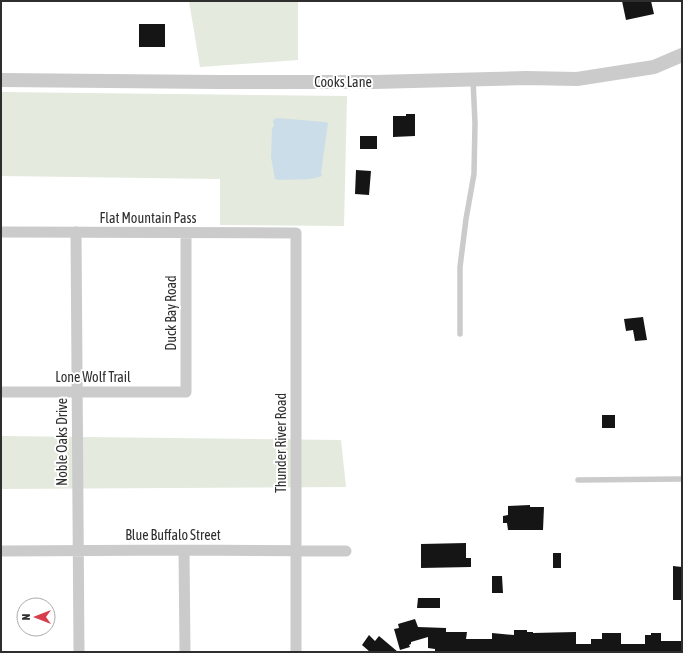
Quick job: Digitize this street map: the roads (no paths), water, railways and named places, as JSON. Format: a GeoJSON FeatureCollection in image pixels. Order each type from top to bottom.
{"type":"FeatureCollection","features":[{"type":"Feature","properties":{"kind":"street","name":"Cooks Lane"},"geometry":{"type":"LineString","coordinates":[[1,80],[374,82],[577,79],[654,67],[682,55]]}},
{"type":"Feature","properties":{"kind":"street","name":"Flat Mountain Pass"},"geometry":{"type":"LineString","coordinates":[[1,232],[296,233]]}},
{"type":"Feature","properties":{"kind":"street","name":"Noble Oaks Drive"},"geometry":{"type":"LineString","coordinates":[[76,232],[78,652]]}},
{"type":"Feature","properties":{"kind":"street","name":"Duck Bay Road"},"geometry":{"type":"LineString","coordinates":[[186,233],[186,392]]}},
{"type":"Feature","properties":{"kind":"street","name":"Thunder River Road"},"geometry":{"type":"LineString","coordinates":[[296,233],[296,652]]}},
{"type":"Feature","properties":{"kind":"street","name":"Lone Wolf Trail"},"geometry":{"type":"LineString","coordinates":[[1,392],[186,392]]}},
{"type":"Feature","properties":{"kind":"street"},"geometry":{"type":"LineString","coordinates":[[184,550],[185,652]]}},
{"type":"Feature","properties":{"kind":"street","name":"Blue Buffalo Street"},"geometry":{"type":"LineString","coordinates":[[1,551],[346,551]]}},
{"type":"Feature","properties":{"kind":"lane"},"geometry":{"type":"LineString","coordinates":[[460,334],[460,267],[464,230],[474,174],[475,123],[473,80]]}},
{"type":"Feature","properties":{"kind":"lane"},"geometry":{"type":"LineString","coordinates":[[578,480],[682,479]]}},
{"type":"Feature","properties":{"kind":"water"},"geometry":{"type":"Polygon","coordinates":[[[277,118],[328,123],[321,173],[322,176],[307,179],[275,179],[271,157],[272,128],[274,126],[273,120],[277,118]]]}}]}
